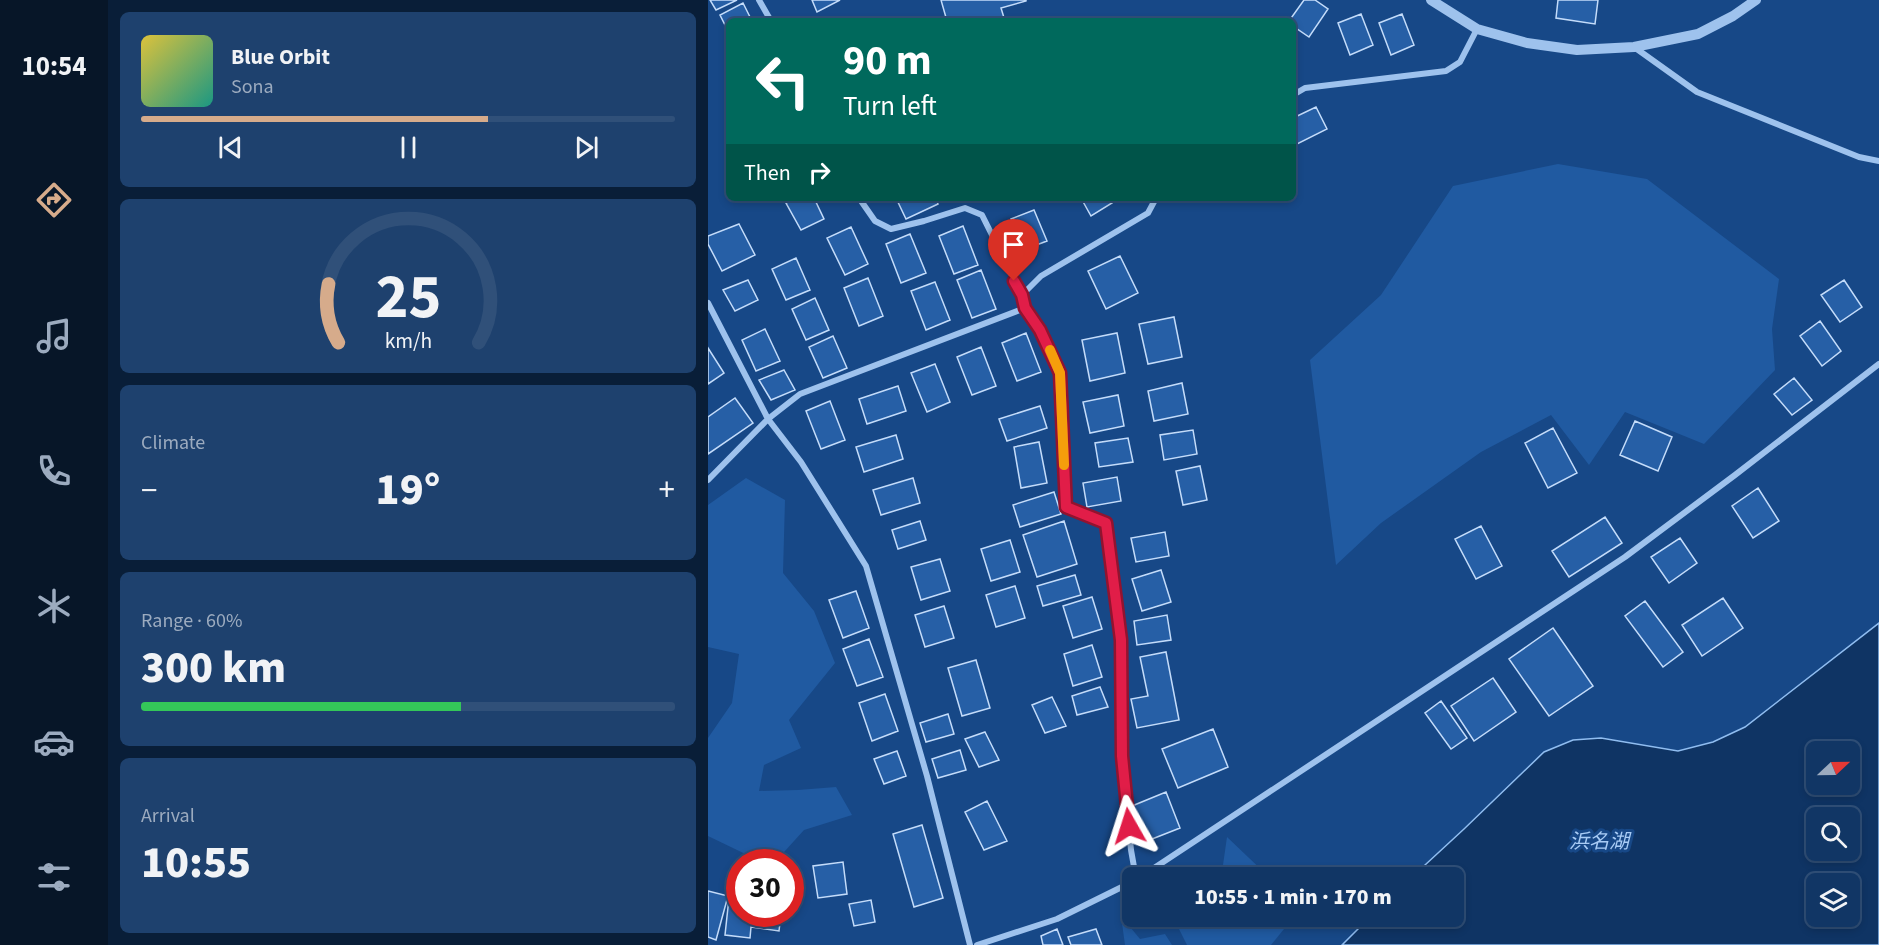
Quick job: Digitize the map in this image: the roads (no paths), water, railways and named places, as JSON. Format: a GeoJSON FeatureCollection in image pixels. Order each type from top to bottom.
{"type":"FeatureCollection","features":[{"type":"Feature","properties":{"kind":"street"},"geometry":{"type":"LineString","coordinates":[[759,0],[769,18]]}},
{"type":"Feature","properties":{"kind":"street"},"geometry":{"type":"LineString","coordinates":[[1431,0],[1477,29],[1527,43],[1577,50],[1634,47],[1698,34],[1733,16],[1756,0]]}},
{"type":"Feature","properties":{"kind":"street"},"geometry":{"type":"LineString","coordinates":[[1296,92],[1305,88],[1446,70],[1460,62],[1477,29]]}},
{"type":"Feature","properties":{"kind":"street"},"geometry":{"type":"LineString","coordinates":[[1634,47],[1697,92],[1859,157],[1879,161]]}},
{"type":"Feature","properties":{"kind":"street"},"geometry":{"type":"LineString","coordinates":[[861,201],[875,221],[891,229],[965,208],[982,215],[1022,295],[1025,308],[1040,330],[1060,373],[1066,507],[1106,523],[1121,640],[1122,756],[1131,850],[1135,867]]}},
{"type":"Feature","properties":{"kind":"street"},"geometry":{"type":"LineString","coordinates":[[1022,295],[1041,276],[1148,213],[1154,201]]}},
{"type":"Feature","properties":{"kind":"street"},"geometry":{"type":"LineString","coordinates":[[708,303],[768,419],[801,462],[866,566],[927,776],[969,945]]}},
{"type":"Feature","properties":{"kind":"street"},"geometry":{"type":"LineString","coordinates":[[708,480],[768,419],[800,394],[1025,308]]}},
{"type":"Feature","properties":{"kind":"street"},"geometry":{"type":"LineString","coordinates":[[1155,867],[1625,557],[1736,475],[1879,364]]}},
{"type":"Feature","properties":{"kind":"street"},"geometry":{"type":"LineString","coordinates":[[977,945],[1057,919],[1122,887]]}},
{"type":"Feature","properties":{"kind":"water","name":"浜名湖"},"geometry":{"type":"Polygon","coordinates":[[[1879,623],[1879,945],[1342,945],[1360,927],[1464,927],[1464,867],[1423,867],[1544,752],[1573,740],[1601,738],[1678,751],[1713,742],[1745,727],[1879,623]]]}}]}
